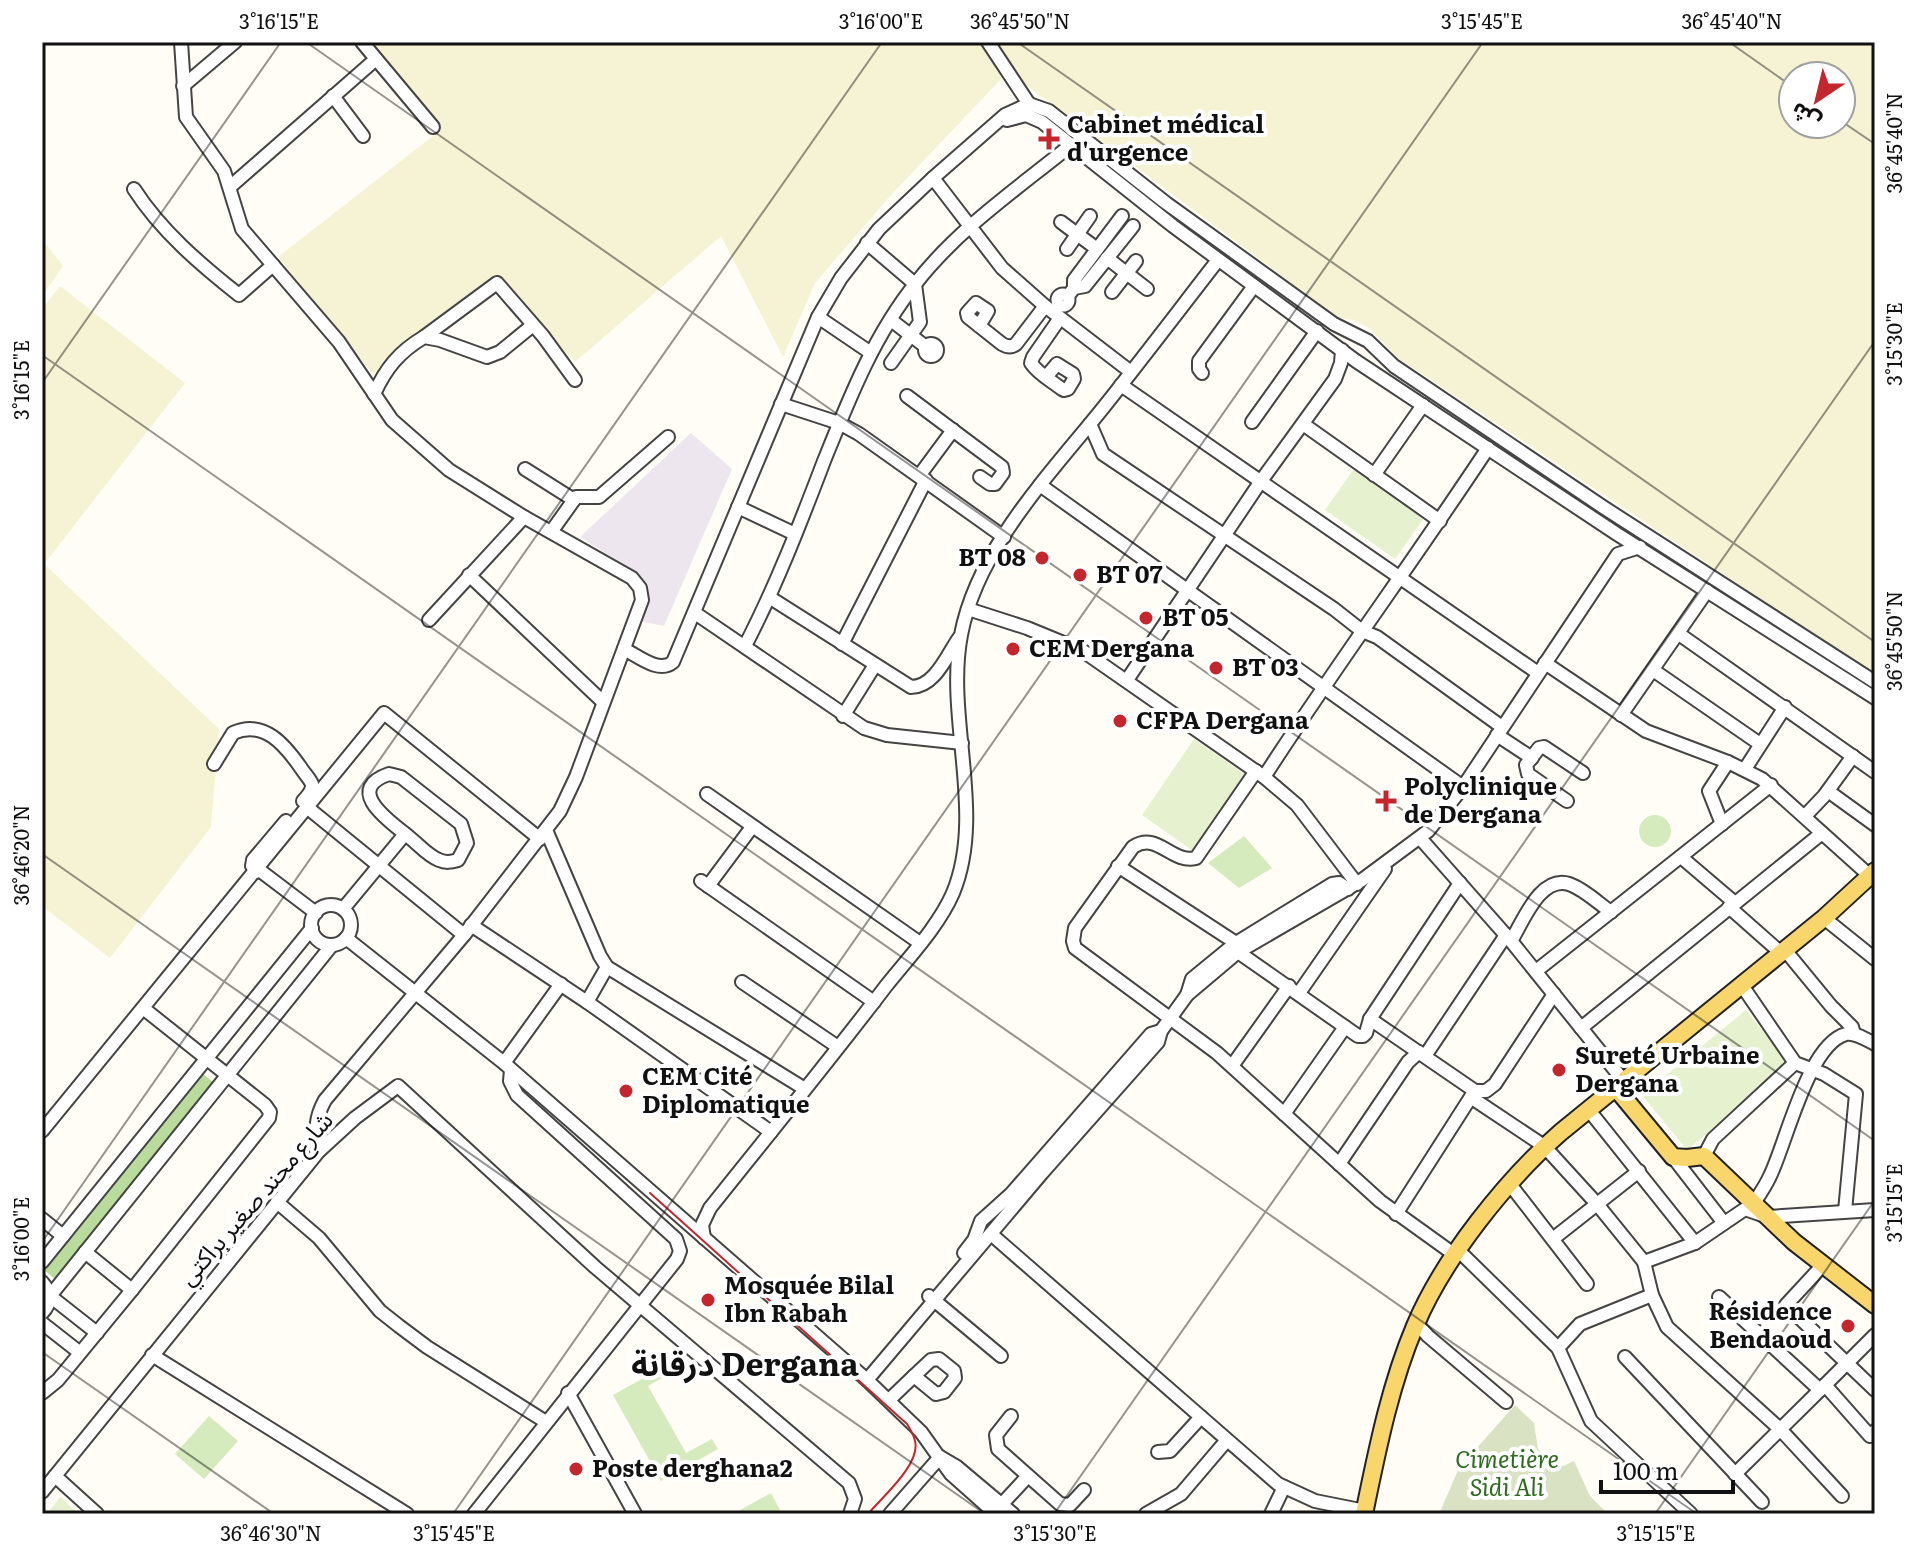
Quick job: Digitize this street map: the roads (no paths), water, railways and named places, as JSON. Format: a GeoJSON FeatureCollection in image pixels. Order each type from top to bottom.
{"type":"FeatureCollection","features":[{"type":"Feature","properties":{"kind":"main road"},"geometry":{"type":"LineString","coordinates":[[1365,1512],[1384,1426],[1416,1323],[1436,1282],[1509,1183],[1544,1146],[1824,918],[1873,873]]}},
{"type":"Feature","properties":{"kind":"main road"},"geometry":{"type":"LineString","coordinates":[[1619,1084],[1673,1157],[1704,1156],[1823,1265],[1875,1305]]}},
{"type":"Feature","properties":{"kind":"street"},"geometry":{"type":"LineString","coordinates":[[181,42],[186,117],[224,171],[242,229],[339,342],[392,420],[449,470],[632,578],[640,588],[642,600],[576,777],[546,831],[468,930],[325,1100],[316,1115],[319,1151]]}},
{"type":"Feature","properties":{"kind":"street"},"geometry":{"type":"LineString","coordinates":[[183,86],[235,42]]}},
{"type":"Feature","properties":{"kind":"street"},"geometry":{"type":"LineString","coordinates":[[362,42],[433,127]]}},
{"type":"Feature","properties":{"kind":"street"},"geometry":{"type":"LineString","coordinates":[[988,42],[1029,104]]}},
{"type":"Feature","properties":{"kind":"street"},"geometry":{"type":"LineString","coordinates":[[231,186],[376,59]]}},
{"type":"Feature","properties":{"kind":"street"},"geometry":{"type":"LineString","coordinates":[[333,96],[363,136]]}},
{"type":"Feature","properties":{"kind":"street"},"geometry":{"type":"LineString","coordinates":[[624,649],[660,667],[667,667],[673,662],[818,317],[867,243],[933,178],[990,129],[1011,111],[1029,104],[1043,107],[1218,260],[1361,364],[1617,534],[1875,698]]}},
{"type":"Feature","properties":{"kind":"street"},"geometry":{"type":"LineString","coordinates":[[990,129],[1015,117],[1032,116],[1077,139],[1334,324],[1373,346],[1390,363],[1545,468],[1875,682]]}},
{"type":"Feature","properties":{"kind":"street"},"geometry":{"type":"LineString","coordinates":[[745,646],[769,597],[839,423],[871,353],[891,320],[915,284],[943,252],[1077,139]]}},
{"type":"Feature","properties":{"kind":"street"},"geometry":{"type":"LineString","coordinates":[[933,178],[1002,268],[1060,304],[1131,372]]}},
{"type":"Feature","properties":{"kind":"street"},"geometry":{"type":"LineString","coordinates":[[134,189],[146,207],[203,267],[239,295],[273,265]]}},
{"type":"Feature","properties":{"kind":"street"},"geometry":{"type":"LineString","coordinates":[[1067,249],[1090,216]]}},
{"type":"Feature","properties":{"kind":"street"},"geometry":{"type":"LineString","coordinates":[[979,326],[1005,346],[1016,344],[1085,286],[1122,216]]}},
{"type":"Feature","properties":{"kind":"street"},"geometry":{"type":"LineString","coordinates":[[1061,222],[1147,289]]}},
{"type":"Feature","properties":{"kind":"street"},"geometry":{"type":"LineString","coordinates":[[1102,254],[1133,226]]}},
{"type":"Feature","properties":{"kind":"street"},"geometry":{"type":"LineString","coordinates":[[867,243],[915,284],[921,318],[891,363]]}},
{"type":"Feature","properties":{"kind":"street"},"geometry":{"type":"LineString","coordinates":[[704,1238],[702,1225],[710,1208],[944,910],[960,870],[965,807],[958,688],[961,636],[983,569],[1040,485],[1218,260]]}},
{"type":"Feature","properties":{"kind":"street"},"geometry":{"type":"LineString","coordinates":[[1112,292],[1136,261]]}},
{"type":"Feature","properties":{"kind":"street"},"geometry":{"type":"LineString","coordinates":[[374,394],[384,373],[396,358],[497,283],[575,380]]}},
{"type":"Feature","properties":{"kind":"street"},"geometry":{"type":"LineString","coordinates":[[1202,373],[1199,361],[1254,286]]}},
{"type":"Feature","properties":{"kind":"street"},"geometry":{"type":"LineString","coordinates":[[1046,377],[1033,368],[1031,361],[1060,304]]}},
{"type":"Feature","properties":{"kind":"street"},"geometry":{"type":"LineString","coordinates":[[818,317],[871,353]]}},
{"type":"Feature","properties":{"kind":"street"},"geometry":{"type":"LineString","coordinates":[[891,320],[926,347]]}},
{"type":"Feature","properties":{"kind":"street"},"geometry":{"type":"LineString","coordinates":[[424,337],[487,357],[500,352],[533,325]]}},
{"type":"Feature","properties":{"kind":"street"},"geometry":{"type":"LineString","coordinates":[[1252,422],[1317,331]]}},
{"type":"Feature","properties":{"kind":"street"},"geometry":{"type":"LineString","coordinates":[[1127,680],[1261,481],[1337,376],[1347,341],[1356,335]]}},
{"type":"Feature","properties":{"kind":"street"},"geometry":{"type":"LineString","coordinates":[[1361,364],[1369,358],[1373,346]]}},
{"type":"Feature","properties":{"kind":"street"},"geometry":{"type":"LineString","coordinates":[[1121,385],[1542,668],[1659,738],[1745,769],[1771,785],[1822,833],[1873,873]]}},
{"type":"Feature","properties":{"kind":"street"},"geometry":{"type":"LineString","coordinates":[[907,396],[1002,467],[1003,473],[995,484],[980,477]]}},
{"type":"Feature","properties":{"kind":"street"},"geometry":{"type":"LineString","coordinates":[[781,404],[839,423],[1004,537]]}},
{"type":"Feature","properties":{"kind":"street"},"geometry":{"type":"LineString","coordinates":[[1374,475],[1423,405]]}},
{"type":"Feature","properties":{"kind":"street"},"geometry":{"type":"LineString","coordinates":[[1090,424],[1103,454],[1362,631],[1377,637],[1532,758]]}},
{"type":"Feature","properties":{"kind":"street"},"geometry":{"type":"LineString","coordinates":[[1303,424],[1440,521]]}},
{"type":"Feature","properties":{"kind":"street"},"geometry":{"type":"LineString","coordinates":[[842,644],[922,478],[953,430]]}},
{"type":"Feature","properties":{"kind":"street"},"geometry":{"type":"LineString","coordinates":[[551,532],[576,497],[599,497],[668,437]]}},
{"type":"Feature","properties":{"kind":"street"},"geometry":{"type":"LineString","coordinates":[[1488,448],[1323,687],[1196,858],[1182,858],[1146,841],[1133,847],[1075,928],[1073,941],[1075,948],[1232,1066],[1396,1214],[1457,1253],[1558,1348],[1591,1421],[1691,1514]]}},
{"type":"Feature","properties":{"kind":"street"},"geometry":{"type":"LineString","coordinates":[[525,469],[574,500]]}},
{"type":"Feature","properties":{"kind":"street"},"geometry":{"type":"LineString","coordinates":[[1040,485],[1463,787]]}},
{"type":"Feature","properties":{"kind":"street"},"geometry":{"type":"LineString","coordinates":[[738,507],[795,534]]}},
{"type":"Feature","properties":{"kind":"street"},"geometry":{"type":"LineString","coordinates":[[429,620],[524,517]]}},
{"type":"Feature","properties":{"kind":"street"},"geometry":{"type":"LineString","coordinates":[[865,1378],[987,1234],[1157,1044],[1161,1031],[1187,995],[1237,948],[1352,886],[1420,838],[1463,787],[1618,554],[1617,534]]}},
{"type":"Feature","properties":{"kind":"street"},"geometry":{"type":"LineString","coordinates":[[1618,554],[1640,547]]}},
{"type":"Feature","properties":{"kind":"street"},"geometry":{"type":"LineString","coordinates":[[469,575],[603,702]]}},
{"type":"Feature","properties":{"kind":"street"},"geometry":{"type":"LineString","coordinates":[[1621,715],[1707,591]]}},
{"type":"Feature","properties":{"kind":"street"},"geometry":{"type":"LineString","coordinates":[[769,597],[907,685],[922,686],[930,680],[961,636]]}},
{"type":"Feature","properties":{"kind":"street"},"geometry":{"type":"LineString","coordinates":[[968,609],[1070,645],[1096,658],[1260,774],[1297,805],[1352,886]]}},
{"type":"Feature","properties":{"kind":"street"},"geometry":{"type":"LineString","coordinates":[[695,613],[864,728],[887,735],[962,743]]}},
{"type":"Feature","properties":{"kind":"street"},"geometry":{"type":"LineString","coordinates":[[1679,634],[1875,772]]}},
{"type":"Feature","properties":{"kind":"street"},"geometry":{"type":"LineString","coordinates":[[843,716],[875,665]]}},
{"type":"Feature","properties":{"kind":"street"},"geometry":{"type":"LineString","coordinates":[[1653,670],[1760,744]]}},
{"type":"Feature","properties":{"kind":"street"},"geometry":{"type":"LineString","coordinates":[[1745,769],[1785,707]]}},
{"type":"Feature","properties":{"kind":"street"},"geometry":{"type":"LineString","coordinates":[[42,1131],[384,713],[546,831],[573,875]]}},
{"type":"Feature","properties":{"kind":"street"},"geometry":{"type":"LineString","coordinates":[[214,764],[233,733],[259,729],[282,745],[311,783],[311,792],[253,860],[252,866],[316,913]]}},
{"type":"Feature","properties":{"kind":"street"},"geometry":{"type":"LineString","coordinates":[[1567,801],[1528,774],[1526,768],[1539,748],[1544,747],[1583,773]]}},
{"type":"Feature","properties":{"kind":"street"},"geometry":{"type":"LineString","coordinates":[[1805,816],[1853,756]]}},
{"type":"Feature","properties":{"kind":"street"},"geometry":{"type":"LineString","coordinates":[[1722,824],[1709,791],[1728,762]]}},
{"type":"Feature","properties":{"kind":"street"},"geometry":{"type":"LineString","coordinates":[[389,774],[401,777],[461,824],[467,843],[458,860],[440,861],[405,834],[377,812],[371,802],[370,789],[389,774]]}},
{"type":"Feature","properties":{"kind":"street"},"geometry":{"type":"LineString","coordinates":[[1536,971],[1771,785]]}},
{"type":"Feature","properties":{"kind":"street"},"geometry":{"type":"LineString","coordinates":[[1828,791],[1875,825]]}},
{"type":"Feature","properties":{"kind":"street"},"geometry":{"type":"LineString","coordinates":[[707,794],[920,943]]}},
{"type":"Feature","properties":{"kind":"street"},"geometry":{"type":"LineString","coordinates":[[308,808],[468,930],[561,984],[771,1132]]}},
{"type":"Feature","properties":{"kind":"street"},"geometry":{"type":"LineString","coordinates":[[752,827],[704,883],[874,1002]]}},
{"type":"Feature","properties":{"kind":"street"},"geometry":{"type":"LineString","coordinates":[[546,831],[607,967],[805,1089]]}},
{"type":"Feature","properties":{"kind":"street"},"geometry":{"type":"LineString","coordinates":[[1581,1028],[1822,833]]}},
{"type":"Feature","properties":{"kind":"street"},"geometry":{"type":"LineString","coordinates":[[343,909],[405,834]]}},
{"type":"Feature","properties":{"kind":"street"},"geometry":{"type":"LineString","coordinates":[[1420,838],[1536,971],[1581,1028],[1619,1084]]}},
{"type":"Feature","properties":{"kind":"street"},"geometry":{"type":"LineString","coordinates":[[1681,857],[1783,951],[1852,1027],[1854,1034]]}},
{"type":"Feature","properties":{"kind":"street"},"geometry":{"type":"LineString","coordinates":[[1232,1066],[1294,990],[1392,859]]}},
{"type":"Feature","properties":{"kind":"street"},"geometry":{"type":"LineString","coordinates":[[1118,866],[1358,1036],[1366,1033],[1370,1019],[1460,883]]}},
{"type":"Feature","properties":{"kind":"street"},"geometry":{"type":"LineString","coordinates":[[1339,1164],[1408,1062],[1422,1054],[1542,892],[1563,883],[1574,886],[1611,912]]}},
{"type":"Feature","properties":{"kind":"street"},"geometry":{"type":"LineString","coordinates":[[42,1262],[312,928],[316,913],[331,905],[343,909],[351,920],[350,933],[332,945],[50,1296],[42,1313]]}},
{"type":"Feature","properties":{"kind":"street"},"geometry":{"type":"LineString","coordinates":[[1824,918],[1875,959]]}},
{"type":"Feature","properties":{"kind":"street"},"geometry":{"type":"LineString","coordinates":[[312,928],[317,939],[332,945]]}},
{"type":"Feature","properties":{"kind":"street"},"geometry":{"type":"LineString","coordinates":[[346,938],[508,1067],[865,1378],[921,1432],[940,1457],[957,1467],[999,1509],[1013,1514]]}},
{"type":"Feature","properties":{"kind":"street"},"geometry":{"type":"LineString","coordinates":[[587,1002],[607,967]]}},
{"type":"Feature","properties":{"kind":"street"},"geometry":{"type":"LineString","coordinates":[[742,982],[838,1047]]}},
{"type":"Feature","properties":{"kind":"street"},"geometry":{"type":"LineString","coordinates":[[474,1514],[677,1259],[680,1251],[679,1242],[517,1095],[510,1081],[508,1067],[561,984]]}},
{"type":"Feature","properties":{"kind":"street"},"geometry":{"type":"LineString","coordinates":[[1741,984],[1795,1063],[1824,1074],[1856,1094],[1845,1211]]}},
{"type":"Feature","properties":{"kind":"street"},"geometry":{"type":"LineString","coordinates":[[1396,1214],[1473,1094],[1493,1087],[1554,994]]}},
{"type":"Feature","properties":{"kind":"street"},"geometry":{"type":"LineString","coordinates":[[42,1393],[58,1380],[97,1333],[269,1118],[265,1105],[143,1008]]}},
{"type":"Feature","properties":{"kind":"street"},"geometry":{"type":"LineString","coordinates":[[1370,1019],[1544,1146],[1644,1262],[1652,1295],[1667,1327],[1780,1429],[1842,1496]]}},
{"type":"Feature","properties":{"kind":"street"},"geometry":{"type":"LineString","coordinates":[[1284,1114],[1345,1027]]}},
{"type":"Feature","properties":{"kind":"street"},"geometry":{"type":"LineString","coordinates":[[987,1234],[991,1222],[983,1219],[1011,1194],[1151,1034],[1161,1031]]}},
{"type":"Feature","properties":{"kind":"street"},"geometry":{"type":"LineString","coordinates":[[1754,1203],[1771,1175],[1789,1120],[1812,1070],[1831,1045],[1844,1034],[1854,1034],[1875,1044]]}},
{"type":"Feature","properties":{"kind":"street"},"geometry":{"type":"LineString","coordinates":[[1704,1156],[1713,1139],[1795,1063]]}},
{"type":"Feature","properties":{"kind":"street","name":"شارع محند صغير براكتي"},"geometry":{"type":"LineString","coordinates":[[42,1492],[319,1151],[355,1118],[398,1086],[638,1305]]}},
{"type":"Feature","properties":{"kind":"street"},"geometry":{"type":"LineString","coordinates":[[1588,1109],[1695,1243]]}},
{"type":"Feature","properties":{"kind":"street"},"geometry":{"type":"LineString","coordinates":[[599,1170],[611,1157]]}},
{"type":"Feature","properties":{"kind":"street"},"geometry":{"type":"LineString","coordinates":[[1673,1157],[1724,1223]]}},
{"type":"Feature","properties":{"kind":"street"},"geometry":{"type":"LineString","coordinates":[[1554,1238],[1639,1171]]}},
{"type":"Feature","properties":{"kind":"street"},"geometry":{"type":"LineString","coordinates":[[1509,1183],[1587,1284]]}},
{"type":"Feature","properties":{"kind":"street"},"geometry":{"type":"LineString","coordinates":[[277,1202],[319,1238],[380,1311],[427,1347],[546,1422]]}},
{"type":"Feature","properties":{"kind":"street"},"geometry":{"type":"LineString","coordinates":[[681,1218],[710,1208]]}},
{"type":"Feature","properties":{"kind":"street"},"geometry":{"type":"LineString","coordinates":[[1644,1262],[1695,1243],[1745,1209],[1768,1217],[1875,1210]]}},
{"type":"Feature","properties":{"kind":"street"},"geometry":{"type":"LineString","coordinates":[[42,1219],[63,1236]]}},
{"type":"Feature","properties":{"kind":"street"},"geometry":{"type":"LineString","coordinates":[[987,1234],[1284,1487],[1315,1501],[1365,1512]]}},
{"type":"Feature","properties":{"kind":"street"},"geometry":{"type":"LineString","coordinates":[[85,1252],[132,1290]]}},
{"type":"Feature","properties":{"kind":"street"},"geometry":{"type":"LineString","coordinates":[[1823,1265],[1786,1305],[1875,1390]]}},
{"type":"Feature","properties":{"kind":"street"},"geometry":{"type":"LineString","coordinates":[[42,1282],[50,1296],[97,1333]]}},
{"type":"Feature","properties":{"kind":"street"},"geometry":{"type":"LineString","coordinates":[[1558,1348],[1580,1324],[1652,1295]]}},
{"type":"Feature","properties":{"kind":"street"},"geometry":{"type":"LineString","coordinates":[[1719,1297],[1823,1388],[1870,1436],[1875,1431]]}},
{"type":"Feature","properties":{"kind":"street"},"geometry":{"type":"LineString","coordinates":[[932,1299],[1001,1356]]}},
{"type":"Feature","properties":{"kind":"street"},"geometry":{"type":"LineString","coordinates":[[638,1305],[849,1483],[855,1499],[850,1514]]}},
{"type":"Feature","properties":{"kind":"street"},"geometry":{"type":"LineString","coordinates":[[42,1323],[79,1352]]}},
{"type":"Feature","properties":{"kind":"street"},"geometry":{"type":"LineString","coordinates":[[1416,1323],[1506,1402]]}},
{"type":"Feature","properties":{"kind":"street"},"geometry":{"type":"LineString","coordinates":[[1735,1474],[1875,1335]]}},
{"type":"Feature","properties":{"kind":"street"},"geometry":{"type":"LineString","coordinates":[[152,1355],[407,1514]]}},
{"type":"Feature","properties":{"kind":"street"},"geometry":{"type":"LineString","coordinates":[[1625,1357],[1762,1502]]}},
{"type":"Feature","properties":{"kind":"street"},"geometry":{"type":"LineString","coordinates":[[889,1400],[914,1376]]}},
{"type":"Feature","properties":{"kind":"street"},"geometry":{"type":"LineString","coordinates":[[568,1393],[635,1514]]}},
{"type":"Feature","properties":{"kind":"street"},"geometry":{"type":"LineString","coordinates":[[1011,1416],[997,1432],[995,1443],[998,1449],[1063,1506],[1073,1503],[1084,1490]]}},
{"type":"Feature","properties":{"kind":"street"},"geometry":{"type":"LineString","coordinates":[[1158,1452],[1170,1451],[1201,1417]]}},
{"type":"Feature","properties":{"kind":"street"},"geometry":{"type":"LineString","coordinates":[[1146,1514],[1181,1494],[1227,1440]]}},
{"type":"Feature","properties":{"kind":"street"},"geometry":{"type":"LineString","coordinates":[[890,1514],[940,1457]]}},
{"type":"Feature","properties":{"kind":"street"},"geometry":{"type":"LineString","coordinates":[[55,1476],[97,1514]]}},
{"type":"Feature","properties":{"kind":"street"},"geometry":{"type":"LineString","coordinates":[[999,1509],[1028,1476]]}},
{"type":"Feature","properties":{"kind":"street"},"geometry":{"type":"LineString","coordinates":[[1271,1514],[1284,1487]]}},
{"type":"Feature","properties":{"kind":"tram line"},"geometry":{"type":"LineString","coordinates":[[650,1193],[907,1424],[915,1441],[912,1460],[899,1480],[868,1514]]}},
{"type":"Feature","properties":{"kind":"place","name":"Cabinet médical d'urgence"},"geometry":{"type":"Point","coordinates":[1049,139]}},
{"type":"Feature","properties":{"kind":"place","name":"BT 08"},"geometry":{"type":"Point","coordinates":[1042,558]}},
{"type":"Feature","properties":{"kind":"place","name":"BT 07"},"geometry":{"type":"Point","coordinates":[1080,575]}},
{"type":"Feature","properties":{"kind":"place","name":"BT 05"},"geometry":{"type":"Point","coordinates":[1146,618]}},
{"type":"Feature","properties":{"kind":"place","name":"CEM Dergana"},"geometry":{"type":"Point","coordinates":[1013,649]}},
{"type":"Feature","properties":{"kind":"place","name":"BT 03"},"geometry":{"type":"Point","coordinates":[1216,668]}},
{"type":"Feature","properties":{"kind":"place","name":"CFPA Dergana"},"geometry":{"type":"Point","coordinates":[1120,721]}},
{"type":"Feature","properties":{"kind":"place","name":"Polyclinique de Dergana"},"geometry":{"type":"Point","coordinates":[1386,801]}},
{"type":"Feature","properties":{"kind":"place","name":"Sureté Urbaine Dergana"},"geometry":{"type":"Point","coordinates":[1559,1070]}},
{"type":"Feature","properties":{"kind":"place","name":"CEM Cité Diplomatique"},"geometry":{"type":"Point","coordinates":[626,1091]}},
{"type":"Feature","properties":{"kind":"place","name":"Mosquée Bilal Ibn Rabah"},"geometry":{"type":"Point","coordinates":[708,1300]}},
{"type":"Feature","properties":{"kind":"place","name":"Résidence Bendaoud"},"geometry":{"type":"Point","coordinates":[1848,1326]}},
{"type":"Feature","properties":{"kind":"place","name":"Poste derghana2"},"geometry":{"type":"Point","coordinates":[576,1469]}},
{"type":"Feature","properties":{"kind":"district","name":"درقانة Dergana"},"geometry":{"type":"Point","coordinates":[745,1365]}},
{"type":"Feature","properties":{"kind":"park label","name":"Cimetière Sidi Ali"},"geometry":{"type":"Point","coordinates":[1507,1474]}}]}
